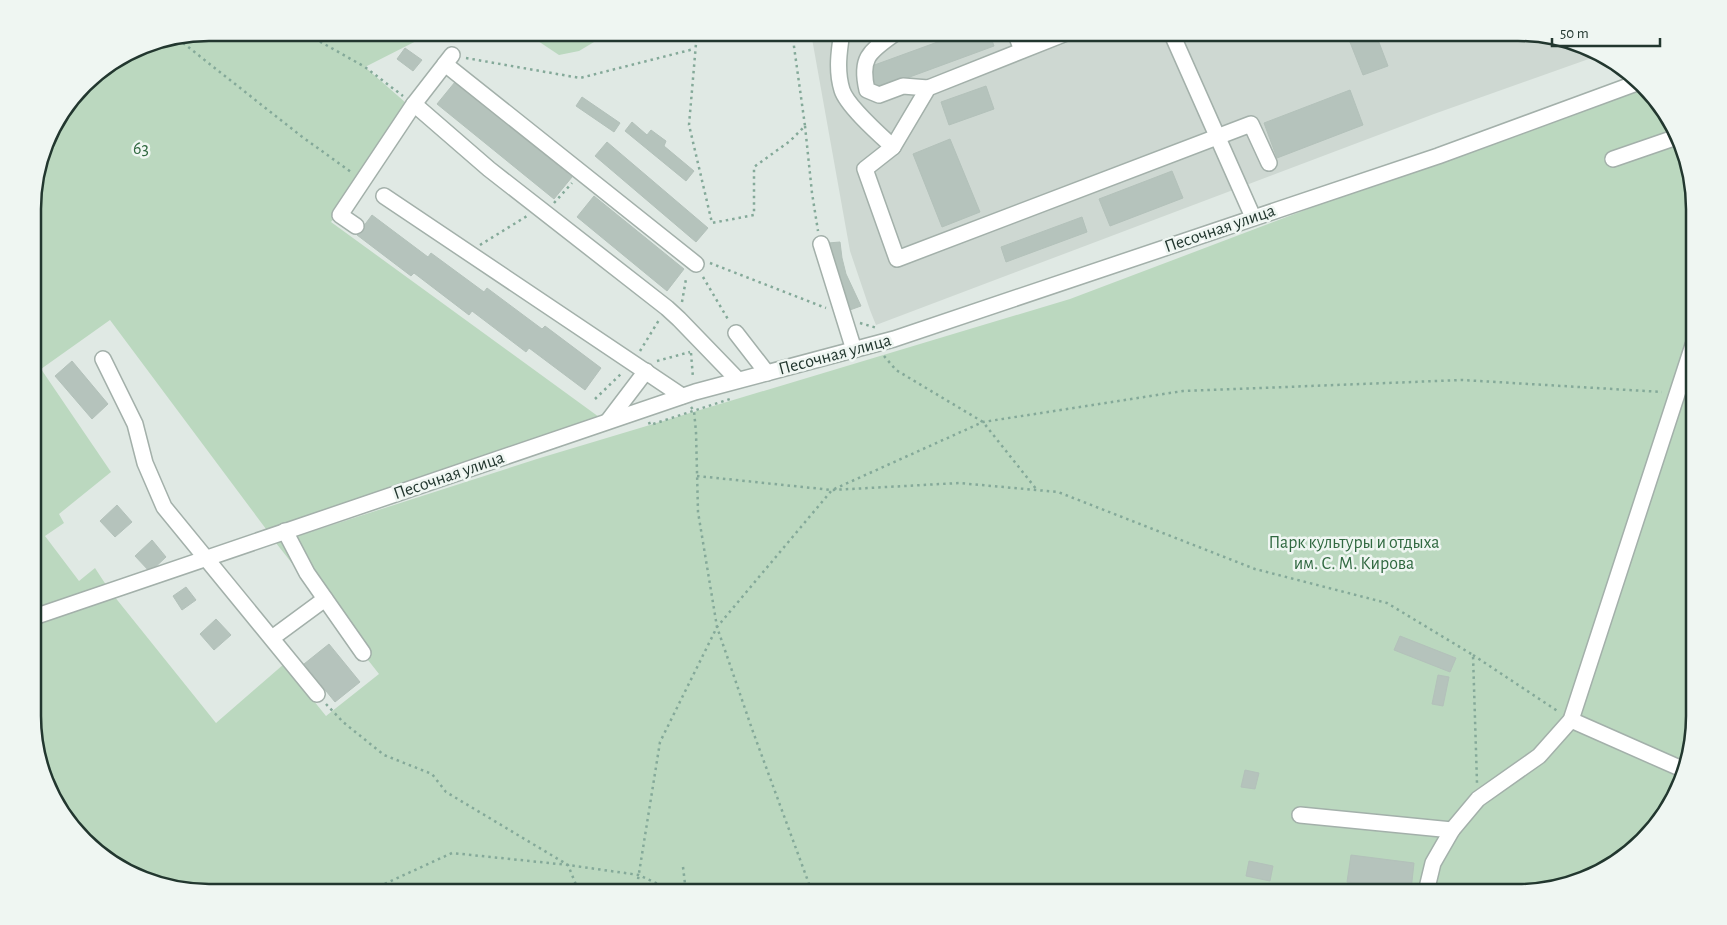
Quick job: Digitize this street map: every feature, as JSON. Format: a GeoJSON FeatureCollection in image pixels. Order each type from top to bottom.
{"type":"FeatureCollection","features":[{"type":"Feature","properties":{"kind":"street"},"geometry":{"type":"LineString","coordinates":[[880,95],[867,90],[864,74],[866,59],[883,41]]}},
{"type":"Feature","properties":{"kind":"street"},"geometry":{"type":"LineString","coordinates":[[1019,41],[1022,50]]}},
{"type":"Feature","properties":{"kind":"street"},"geometry":{"type":"LineString","coordinates":[[862,116],[869,100],[880,95],[903,86],[928,88],[1045,41]]}},
{"type":"Feature","properties":{"kind":"street"},"geometry":{"type":"LineString","coordinates":[[1175,41],[1253,217]]}},
{"type":"Feature","properties":{"kind":"street"},"geometry":{"type":"LineString","coordinates":[[841,42],[838,58],[842,91],[862,116],[893,147]]}},
{"type":"Feature","properties":{"kind":"street"},"geometry":{"type":"LineString","coordinates":[[356,226],[340,214],[414,104],[449,60],[702,263]]}},
{"type":"Feature","properties":{"kind":"street","name":"Песочная улица"},"geometry":{"type":"LineString","coordinates":[[41,615],[682,396],[894,339],[1438,156],[1630,85]]}},
{"type":"Feature","properties":{"kind":"street"},"geometry":{"type":"LineString","coordinates":[[928,88],[893,147],[865,169],[898,258],[1251,124],[1269,163]]}},
{"type":"Feature","properties":{"kind":"street"},"geometry":{"type":"LineString","coordinates":[[414,104],[489,169],[667,308],[738,380]]}},
{"type":"Feature","properties":{"kind":"street"},"geometry":{"type":"LineString","coordinates":[[1612,159],[1670,139]]}},
{"type":"Feature","properties":{"kind":"street"},"geometry":{"type":"LineString","coordinates":[[384,196],[682,396]]}},
{"type":"Feature","properties":{"kind":"street"},"geometry":{"type":"LineString","coordinates":[[821,244],[854,350]]}},
{"type":"Feature","properties":{"kind":"street"},"geometry":{"type":"LineString","coordinates":[[736,333],[766,373]]}},
{"type":"Feature","properties":{"kind":"street"},"geometry":{"type":"LineString","coordinates":[[103,359],[135,424],[145,463],[164,506],[317,694]]}},
{"type":"Feature","properties":{"kind":"street"},"geometry":{"type":"LineString","coordinates":[[608,421],[639,366]]}},
{"type":"Feature","properties":{"kind":"street"},"geometry":{"type":"LineString","coordinates":[[1428,883],[1433,863],[1452,830],[1478,800],[1539,756],[1571,720],[1686,369]]}},
{"type":"Feature","properties":{"kind":"street"},"geometry":{"type":"LineString","coordinates":[[285,531],[307,573],[363,654]]}},
{"type":"Feature","properties":{"kind":"street"},"geometry":{"type":"LineString","coordinates":[[272,638],[325,600]]}},
{"type":"Feature","properties":{"kind":"street"},"geometry":{"type":"LineString","coordinates":[[1571,720],[1678,767]]}},
{"type":"Feature","properties":{"kind":"street"},"geometry":{"type":"LineString","coordinates":[[1300,815],[1452,830]]}},
{"type":"Feature","properties":{"kind":"path"},"geometry":{"type":"LineString","coordinates":[[321,42],[365,67],[414,104]]}},
{"type":"Feature","properties":{"kind":"path"},"geometry":{"type":"LineString","coordinates":[[695,42],[689,125],[712,223],[754,215],[754,168],[790,141],[805,126]]}},
{"type":"Feature","properties":{"kind":"path"},"geometry":{"type":"LineString","coordinates":[[793,42],[812,193],[821,244]]}},
{"type":"Feature","properties":{"kind":"path"},"geometry":{"type":"LineString","coordinates":[[184,43],[301,136],[363,181]]}},
{"type":"Feature","properties":{"kind":"path"},"geometry":{"type":"LineString","coordinates":[[449,60],[580,78],[694,49]]}},
{"type":"Feature","properties":{"kind":"path"},"geometry":{"type":"LineString","coordinates":[[702,263],[843,315],[849,320],[883,330],[894,339]]}},
{"type":"Feature","properties":{"kind":"path"},"geometry":{"type":"LineString","coordinates":[[702,263],[736,333]]}},
{"type":"Feature","properties":{"kind":"path"},"geometry":{"type":"LineString","coordinates":[[639,366],[667,308]]}},
{"type":"Feature","properties":{"kind":"path"},"geometry":{"type":"LineString","coordinates":[[868,326],[877,344],[896,370],[982,422],[1038,490]]}},
{"type":"Feature","properties":{"kind":"path"},"geometry":{"type":"LineString","coordinates":[[594,399],[639,366],[707,348]]}},
{"type":"Feature","properties":{"kind":"path"},"geometry":{"type":"LineString","coordinates":[[637,884],[660,742],[717,628],[832,490],[982,422],[1183,391],[1463,380],[1678,393]]}},
{"type":"Feature","properties":{"kind":"path"},"geometry":{"type":"LineString","coordinates":[[682,396],[694,411],[698,512],[717,628],[809,884]]}},
{"type":"Feature","properties":{"kind":"path"},"geometry":{"type":"LineString","coordinates":[[697,476],[832,490],[959,483],[1058,492],[1255,569],[1386,603],[1473,655],[1571,720]]}},
{"type":"Feature","properties":{"kind":"path"},"geometry":{"type":"LineString","coordinates":[[1473,655],[1478,800]]}},
{"type":"Feature","properties":{"kind":"path"},"geometry":{"type":"LineString","coordinates":[[317,694],[343,722],[384,755],[432,774],[446,792],[568,865],[576,884]]}},
{"type":"Feature","properties":{"kind":"path"},"geometry":{"type":"LineString","coordinates":[[385,884],[452,853],[568,865],[639,875],[657,884]]}},
{"type":"Feature","properties":{"kind":"path"},"geometry":{"type":"LineString","coordinates":[[683,867],[685,884]]}},
{"type":"Feature","properties":{"kind":"shaded area"},"geometry":{"type":"Polygon","coordinates":[[[1517,41],[1550,44],[1591,58],[1434,114],[876,325],[850,251],[813,42],[1517,41]]]}},
{"type":"Feature","properties":{"kind":"green space","name":"Парк культуры и отдыха им. С. М. Кирова"},"geometry":{"type":"Polygon","coordinates":[[[199,42],[415,42],[365,67],[414,110],[331,222],[599,417],[269,533],[110,320],[42,369],[42,199],[44,177],[54,145],[64,125],[76,107],[107,76],[145,54],[177,44],[199,42]]]}},
{"type":"Feature","properties":{"kind":"green space"},"geometry":{"type":"Polygon","coordinates":[[[539,42],[595,42],[579,51],[559,55],[539,42]]]}},
{"type":"Feature","properties":{"kind":"green space","name":"Парк культуры и отдыха им. С. М. Кирова"},"geometry":{"type":"Polygon","coordinates":[[[1637,92],[1651,107],[1663,126],[1673,145],[1680,166],[1686,210],[1686,715],[1683,748],[1668,790],[1644,826],[1628,842],[1592,866],[1550,881],[1528,883],[210,884],[188,882],[156,875],[135,866],[107,849],[76,818],[54,780],[47,759],[41,715],[42,370],[111,472],[59,514],[64,523],[45,536],[79,581],[95,568],[110,591],[216,723],[284,664],[326,716],[379,674],[276,543],[540,458],[1070,299],[1411,170],[1637,92]]]}},
{"type":"Feature","properties":{"kind":"building"},"geometry":{"type":"Polygon","coordinates":[[[939,41],[992,41],[994,46],[877,89],[869,67],[939,41]]]}},
{"type":"Feature","properties":{"kind":"building"},"geometry":{"type":"Polygon","coordinates":[[[1350,41],[1378,41],[1388,66],[1363,75],[1350,41]]]}},
{"type":"Feature","properties":{"kind":"building"},"geometry":{"type":"Polygon","coordinates":[[[405,48],[422,60],[413,71],[397,59],[405,48]]]}},
{"type":"Feature","properties":{"kind":"building"},"geometry":{"type":"Polygon","coordinates":[[[455,82],[572,177],[554,199],[437,104],[455,82]]]}},
{"type":"Feature","properties":{"kind":"building"},"geometry":{"type":"Polygon","coordinates":[[[986,86],[994,109],[949,125],[941,102],[986,86]]]}},
{"type":"Feature","properties":{"kind":"building"},"geometry":{"type":"Polygon","coordinates":[[[1350,90],[1363,125],[1277,158],[1264,123],[1350,90]]]}},
{"type":"Feature","properties":{"kind":"building"},"geometry":{"type":"Polygon","coordinates":[[[582,97],[620,123],[614,132],[576,106],[582,97]]]}},
{"type":"Feature","properties":{"kind":"building"},"geometry":{"type":"Polygon","coordinates":[[[632,122],[647,135],[651,130],[666,141],[664,146],[694,171],[686,181],[625,131],[632,122]]]}},
{"type":"Feature","properties":{"kind":"building"},"geometry":{"type":"Polygon","coordinates":[[[950,139],[980,212],[942,227],[913,154],[950,139]]]}},
{"type":"Feature","properties":{"kind":"building"},"geometry":{"type":"Polygon","coordinates":[[[607,142],[708,228],[696,242],[595,156],[607,142]]]}},
{"type":"Feature","properties":{"kind":"building"},"geometry":{"type":"Polygon","coordinates":[[[1172,171],[1183,198],[1110,226],[1099,199],[1172,171]]]}},
{"type":"Feature","properties":{"kind":"building"},"geometry":{"type":"Polygon","coordinates":[[[594,196],[684,269],[667,291],[577,217],[594,196]]]}},
{"type":"Feature","properties":{"kind":"building"},"geometry":{"type":"Polygon","coordinates":[[[372,215],[428,257],[431,253],[484,292],[487,288],[542,329],[545,326],[601,368],[585,390],[529,348],[526,352],[472,311],[469,315],[414,273],[411,276],[357,235],[372,215]]]}},
{"type":"Feature","properties":{"kind":"building"},"geometry":{"type":"Polygon","coordinates":[[[1082,217],[1087,232],[1006,262],[1001,247],[1082,217]]]}},
{"type":"Feature","properties":{"kind":"building"},"geometry":{"type":"Polygon","coordinates":[[[840,242],[846,274],[861,306],[847,311],[828,243],[840,242]]]}},
{"type":"Feature","properties":{"kind":"building"},"geometry":{"type":"Polygon","coordinates":[[[72,361],[108,404],[92,419],[55,376],[72,361]]]}},
{"type":"Feature","properties":{"kind":"building"},"geometry":{"type":"Polygon","coordinates":[[[117,505],[132,522],[115,537],[100,521],[117,505]]]}},
{"type":"Feature","properties":{"kind":"building"},"geometry":{"type":"Polygon","coordinates":[[[152,540],[166,557],[150,572],[135,556],[152,540]]]}},
{"type":"Feature","properties":{"kind":"building"},"geometry":{"type":"Polygon","coordinates":[[[186,587],[196,600],[182,610],[173,596],[186,587]]]}},
{"type":"Feature","properties":{"kind":"building"},"geometry":{"type":"Polygon","coordinates":[[[216,619],[231,635],[214,650],[200,634],[216,619]]]}},
{"type":"Feature","properties":{"kind":"building"},"geometry":{"type":"Polygon","coordinates":[[[1400,636],[1456,658],[1450,672],[1394,650],[1400,636]]]}},
{"type":"Feature","properties":{"kind":"building"},"geometry":{"type":"Polygon","coordinates":[[[329,644],[360,682],[335,702],[304,664],[329,644]]]}},
{"type":"Feature","properties":{"kind":"building"},"geometry":{"type":"Polygon","coordinates":[[[1438,675],[1449,677],[1443,706],[1432,704],[1438,675]]]}},
{"type":"Feature","properties":{"kind":"building"},"geometry":{"type":"Polygon","coordinates":[[[1245,770],[1259,773],[1255,789],[1241,787],[1245,770]]]}},
{"type":"Feature","properties":{"kind":"building"},"geometry":{"type":"Polygon","coordinates":[[[1351,855],[1414,863],[1412,883],[1347,882],[1351,855]]]}},
{"type":"Feature","properties":{"kind":"building"},"geometry":{"type":"Polygon","coordinates":[[[1249,861],[1273,866],[1270,881],[1246,876],[1249,861]]]}},
{"type":"Feature","properties":{"kind":"park label","name":"63"},"geometry":{"type":"Point","coordinates":[141,149]}}]}
